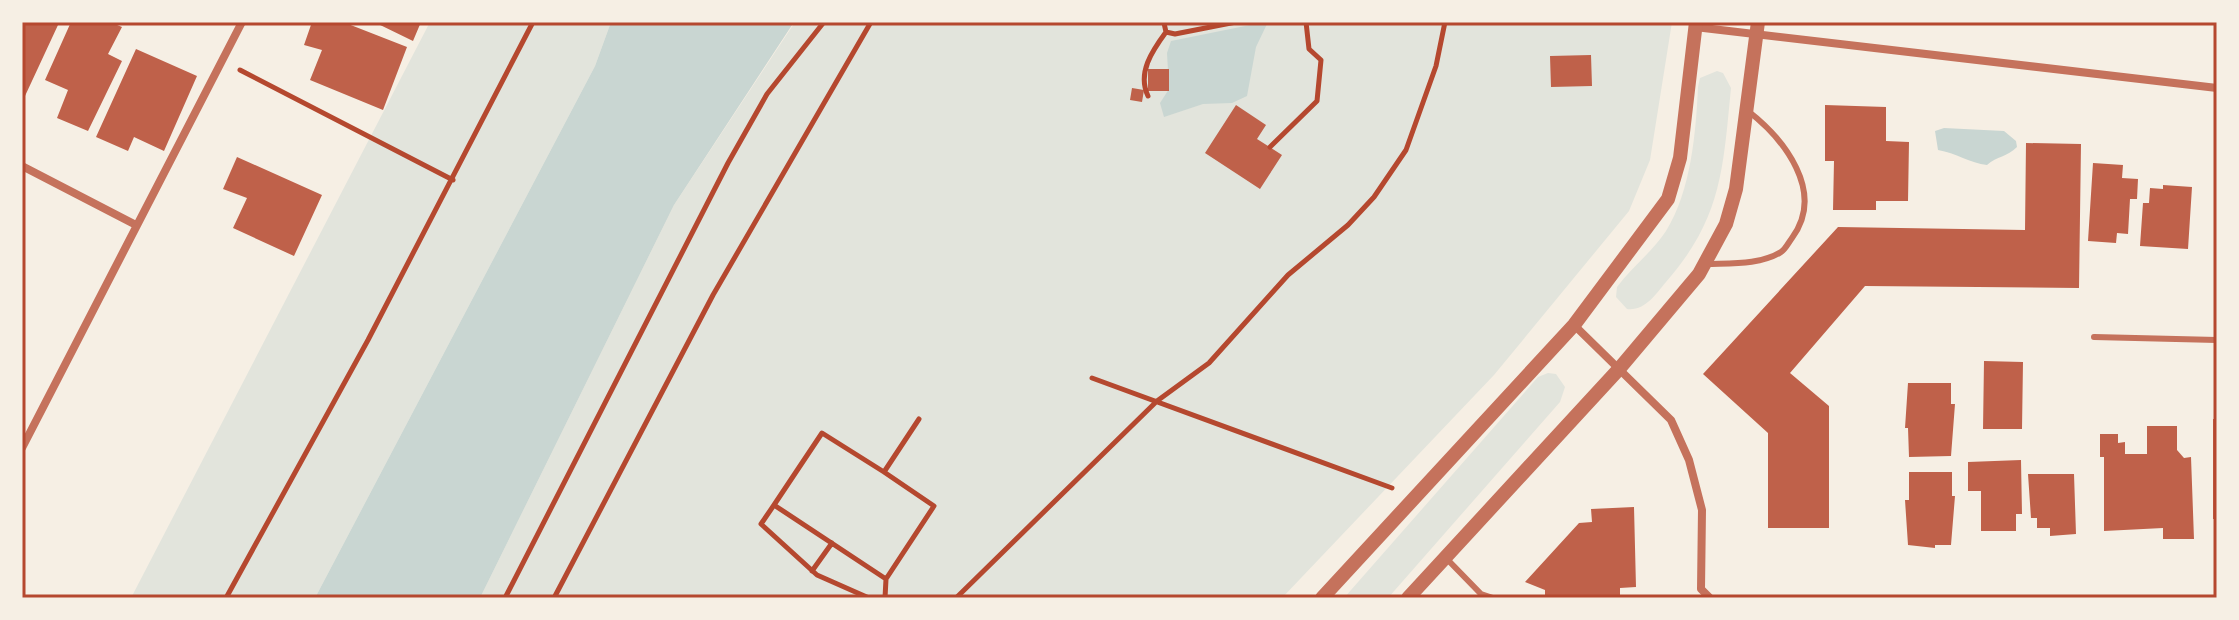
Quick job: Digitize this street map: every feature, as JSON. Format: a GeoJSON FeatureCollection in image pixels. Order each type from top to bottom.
{"type":"FeatureCollection","features":[{"type":"Feature","properties":{"kind":"street"},"geometry":{"type":"LineString","coordinates":[[22,448],[242,22]]}},
{"type":"Feature","properties":{"kind":"street"},"geometry":{"type":"LineString","coordinates":[[1322,598],[1574,325],[1668,199],[1680,158],[1696,24],[1757,28],[2217,88]]}},
{"type":"Feature","properties":{"kind":"street"},"geometry":{"type":"LineString","coordinates":[[1408,598],[1619,369],[1703,265],[1726,224],[1736,189],[1757,28]]}},
{"type":"Feature","properties":{"kind":"street"},"geometry":{"type":"LineString","coordinates":[[22,166],[136,225]]}},
{"type":"Feature","properties":{"kind":"street"},"geometry":{"type":"LineString","coordinates":[[1574,325],[1671,420],[1689,460],[1702,510],[1701,594],[1710,598]]}},
{"type":"Feature","properties":{"kind":"lane"},"geometry":{"type":"LineString","coordinates":[[1703,265],[1744,263],[1782,252],[1801,225],[1805,197],[1792,155],[1773,130],[1747,110]]}},
{"type":"Feature","properties":{"kind":"lane"},"geometry":{"type":"LineString","coordinates":[[2094,337],[2217,340]]}},
{"type":"Feature","properties":{"kind":"lane"},"geometry":{"type":"LineString","coordinates":[[1445,557],[1488,597]]}},
{"type":"Feature","properties":{"kind":"path"},"geometry":{"type":"LineString","coordinates":[[226,598],[453,180],[533,22]]}},
{"type":"Feature","properties":{"kind":"path"},"geometry":{"type":"LineString","coordinates":[[505,598],[728,163],[767,94],[824,22]]}},
{"type":"Feature","properties":{"kind":"path"},"geometry":{"type":"LineString","coordinates":[[554,598],[713,295],[871,22]]}},
{"type":"Feature","properties":{"kind":"path"},"geometry":{"type":"LineString","coordinates":[[1166,32],[1175,34],[1236,22]]}},
{"type":"Feature","properties":{"kind":"path"},"geometry":{"type":"LineString","coordinates":[[1270,147],[1279,135],[1310,112],[1317,101],[1321,60],[1309,49],[1306,22]]}},
{"type":"Feature","properties":{"kind":"path"},"geometry":{"type":"LineString","coordinates":[[956,598],[1157,401],[1209,363],[1288,275],[1348,225],[1374,197],[1406,150],[1436,66],[1445,22]]}},
{"type":"Feature","properties":{"kind":"path"},"geometry":{"type":"LineString","coordinates":[[1148,96],[1143,86],[1145,68],[1166,32],[1164,23]]}},
{"type":"Feature","properties":{"kind":"path"},"geometry":{"type":"LineString","coordinates":[[222,60],[453,180]]}},
{"type":"Feature","properties":{"kind":"path"},"geometry":{"type":"LineString","coordinates":[[1092,378],[1415,497]]}},
{"type":"Feature","properties":{"kind":"path"},"geometry":{"type":"LineString","coordinates":[[884,472],[919,419]]}},
{"type":"Feature","properties":{"kind":"path"},"geometry":{"type":"LineString","coordinates":[[869,598],[812,571],[761,524],[822,433],[934,506],[886,579],[885,598]]}},
{"type":"Feature","properties":{"kind":"path"},"geometry":{"type":"LineString","coordinates":[[774,505],[886,579]]}},
{"type":"Feature","properties":{"kind":"path"},"geometry":{"type":"LineString","coordinates":[[812,571],[832,543]]}},
{"type":"Feature","properties":{"kind":"shaded area"},"geometry":{"type":"Polygon","coordinates":[[[430,22],[611,22],[595,66],[315,598],[131,598],[430,22]]]}},
{"type":"Feature","properties":{"kind":"shaded area"},"geometry":{"type":"Polygon","coordinates":[[[611,22],[794,22],[674,205],[480,598],[315,598],[595,66],[611,22]]]}},
{"type":"Feature","properties":{"kind":"shaded area"},"geometry":{"type":"Polygon","coordinates":[[[795,22],[1672,22],[1650,160],[1629,211],[1494,375],[1282,598],[480,598],[674,205],[795,22]]]}},
{"type":"Feature","properties":{"kind":"shaded area"},"geometry":{"type":"Polygon","coordinates":[[[1267,24],[1256,47],[1247,96],[1232,103],[1203,104],[1164,117],[1160,103],[1169,89],[1167,53],[1171,41],[1267,24]]]}},
{"type":"Feature","properties":{"kind":"shaded area"},"geometry":{"type":"Polygon","coordinates":[[[1717,71],[1723,73],[1731,88],[1722,168],[1709,214],[1685,259],[1658,292],[1644,305],[1627,309],[1616,297],[1617,287],[1661,238],[1674,215],[1691,161],[1700,78],[1717,71]]]}},
{"type":"Feature","properties":{"kind":"shaded area"},"geometry":{"type":"Polygon","coordinates":[[[1944,128],[2004,131],[2016,141],[2017,147],[1987,165],[1981,164],[1938,150],[1935,131],[1944,128]]]}},
{"type":"Feature","properties":{"kind":"shaded area"},"geometry":{"type":"Polygon","coordinates":[[[1556,374],[1565,387],[1560,402],[1388,598],[1344,598],[1538,377],[1556,374]]]}},
{"type":"Feature","properties":{"kind":"building"},"geometry":{"type":"Polygon","coordinates":[[[22,22],[58,25],[25,96],[22,94],[22,22]]]}},
{"type":"Feature","properties":{"kind":"building"},"geometry":{"type":"Polygon","coordinates":[[[71,22],[110,22],[122,27],[108,54],[122,61],[88,131],[57,118],[68,90],[45,80],[71,22]]]}},
{"type":"Feature","properties":{"kind":"building"},"geometry":{"type":"Polygon","coordinates":[[[312,22],[343,22],[407,47],[383,110],[310,80],[322,50],[304,45],[312,22]]]}},
{"type":"Feature","properties":{"kind":"building"},"geometry":{"type":"Polygon","coordinates":[[[374,22],[421,22],[413,41],[374,22]]]}},
{"type":"Feature","properties":{"kind":"building"},"geometry":{"type":"Polygon","coordinates":[[[136,49],[197,76],[164,151],[134,137],[128,151],[96,137],[136,49]]]}},
{"type":"Feature","properties":{"kind":"building"},"geometry":{"type":"Polygon","coordinates":[[[1591,55],[1592,86],[1551,87],[1550,56],[1591,55]]]}},
{"type":"Feature","properties":{"kind":"building"},"geometry":{"type":"Polygon","coordinates":[[[1148,69],[1169,69],[1169,91],[1148,91],[1148,69]]]}},
{"type":"Feature","properties":{"kind":"building"},"geometry":{"type":"Polygon","coordinates":[[[1132,88],[1144,90],[1142,102],[1130,100],[1132,88]]]}},
{"type":"Feature","properties":{"kind":"building"},"geometry":{"type":"Polygon","coordinates":[[[1236,105],[1266,125],[1257,139],[1282,155],[1260,189],[1205,153],[1236,105]]]}},
{"type":"Feature","properties":{"kind":"building"},"geometry":{"type":"Polygon","coordinates":[[[1825,105],[1886,107],[1886,141],[1909,142],[1908,201],[1876,201],[1876,210],[1833,210],[1834,161],[1825,161],[1825,105]]]}},
{"type":"Feature","properties":{"kind":"building"},"geometry":{"type":"Polygon","coordinates":[[[2026,143],[2081,144],[2079,288],[1865,286],[1790,373],[1829,406],[1829,528],[1768,528],[1768,433],[1703,374],[1838,227],[2025,230],[2026,143]]]}},
{"type":"Feature","properties":{"kind":"building"},"geometry":{"type":"Polygon","coordinates":[[[237,157],[322,195],[294,256],[233,228],[247,198],[223,189],[237,157]]]}},
{"type":"Feature","properties":{"kind":"building"},"geometry":{"type":"Polygon","coordinates":[[[2093,163],[2123,165],[2122,178],[2138,179],[2137,199],[2130,199],[2128,234],[2117,233],[2116,243],[2088,241],[2093,163]]]}},
{"type":"Feature","properties":{"kind":"building"},"geometry":{"type":"Polygon","coordinates":[[[2163,185],[2192,187],[2188,249],[2140,246],[2143,203],[2149,203],[2150,188],[2163,189],[2163,185]]]}},
{"type":"Feature","properties":{"kind":"building"},"geometry":{"type":"Polygon","coordinates":[[[1984,361],[2023,362],[2022,429],[1983,429],[1984,361]]]}},
{"type":"Feature","properties":{"kind":"building"},"geometry":{"type":"Polygon","coordinates":[[[1908,383],[1951,383],[1951,404],[1955,404],[1951,456],[1909,457],[1908,428],[1905,428],[1908,383]]]}},
{"type":"Feature","properties":{"kind":"building"},"geometry":{"type":"Polygon","coordinates":[[[2213,419],[2217,419],[2217,519],[2213,519],[2213,419]]]}},
{"type":"Feature","properties":{"kind":"building"},"geometry":{"type":"Polygon","coordinates":[[[2147,426],[2177,426],[2177,450],[2184,458],[2191,457],[2194,539],[2163,539],[2163,528],[2104,531],[2104,457],[2100,457],[2100,434],[2118,434],[2118,443],[2125,442],[2125,454],[2147,454],[2147,426]]]}},
{"type":"Feature","properties":{"kind":"building"},"geometry":{"type":"Polygon","coordinates":[[[2021,460],[2022,514],[2016,514],[2016,531],[1981,531],[1981,491],[1968,491],[1968,462],[2021,460]]]}},
{"type":"Feature","properties":{"kind":"building"},"geometry":{"type":"Polygon","coordinates":[[[1909,472],[1952,472],[1952,496],[1955,496],[1951,545],[1935,545],[1935,548],[1908,545],[1905,500],[1909,500],[1909,472]]]}},
{"type":"Feature","properties":{"kind":"building"},"geometry":{"type":"Polygon","coordinates":[[[2028,474],[2074,474],[2076,534],[2050,536],[2050,528],[2037,528],[2037,518],[2031,518],[2028,474]]]}},
{"type":"Feature","properties":{"kind":"building"},"geometry":{"type":"Polygon","coordinates":[[[1634,507],[1636,587],[1620,588],[1620,598],[1545,598],[1545,590],[1525,582],[1579,523],[1592,522],[1591,509],[1634,507]]]}}]}
